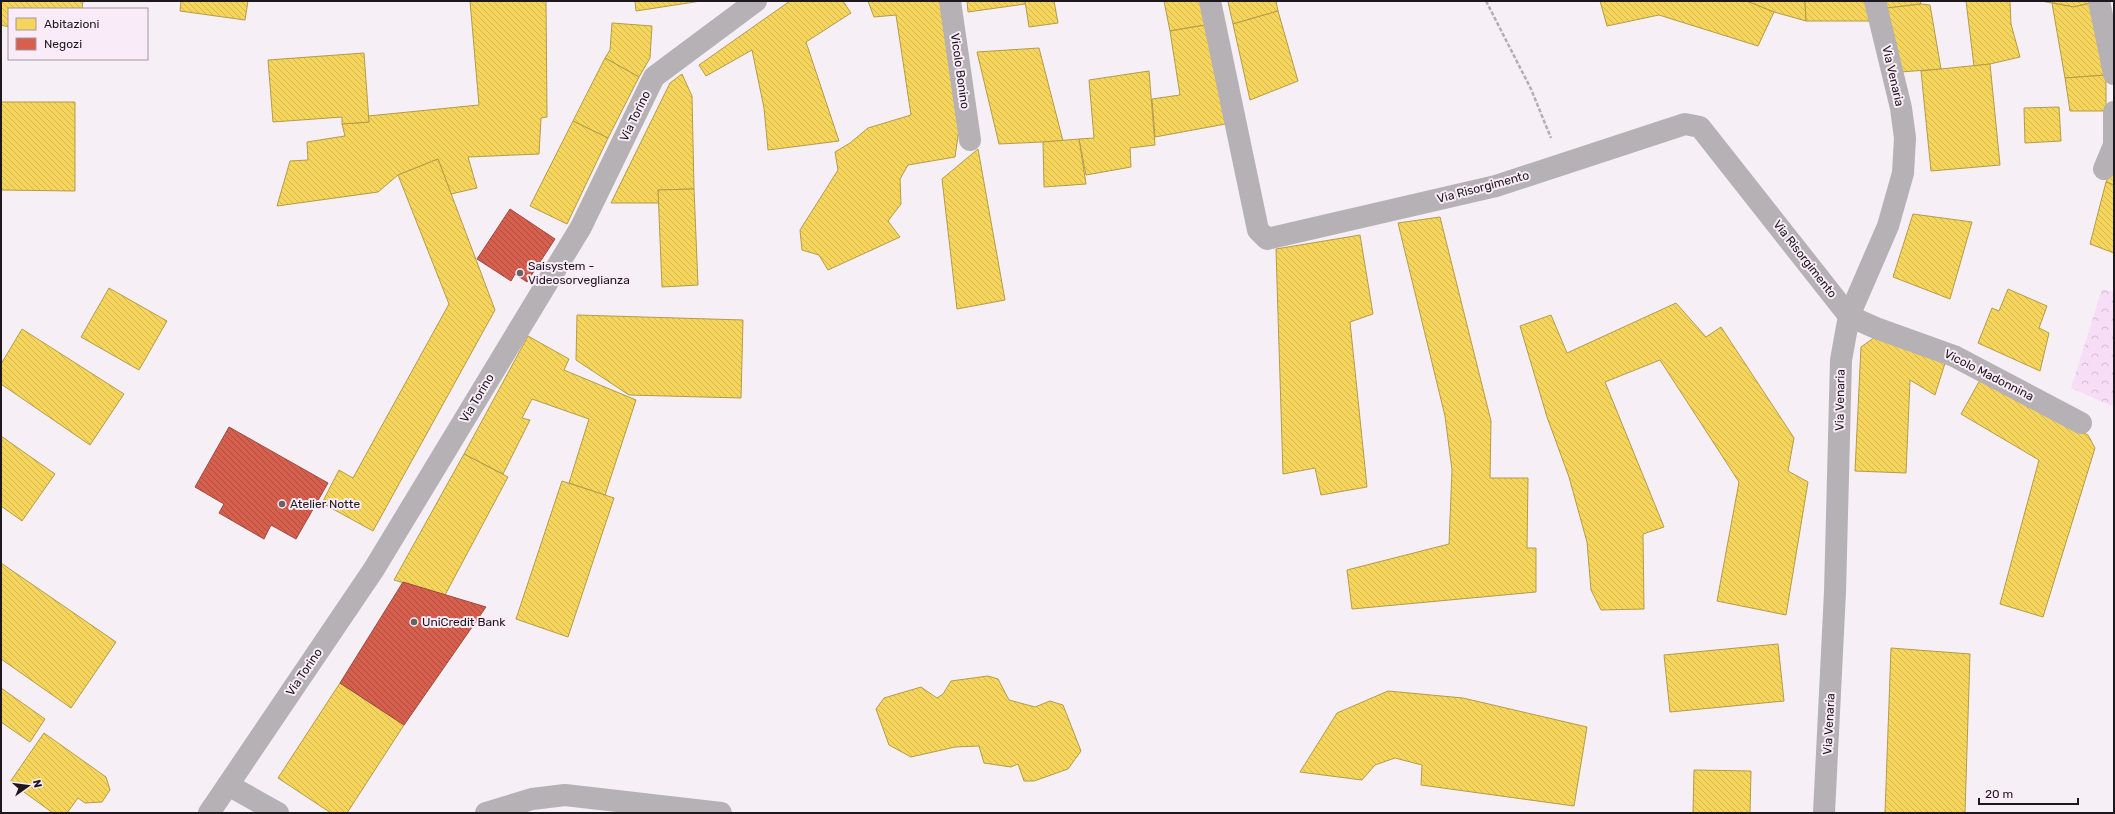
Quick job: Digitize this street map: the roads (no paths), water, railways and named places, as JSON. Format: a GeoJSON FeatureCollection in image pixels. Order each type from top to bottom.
{"type":"FeatureCollection","features":[{"type":"Feature","properties":{"kind":"street","name":"Via Torino"},"geometry":{"type":"LineString","coordinates":[[210,813],[374,569],[573,240],[654,77],[756,1]]}},
{"type":"Feature","properties":{"kind":"street","name":"Vicolo Bonino"},"geometry":{"type":"LineString","coordinates":[[950,1],[970,140]]}},
{"type":"Feature","properties":{"kind":"street","name":"Via Risorgimento"},"geometry":{"type":"LineString","coordinates":[[1210,1],[1258,230],[1267,239],[1496,186],[1685,124],[1700,127],[1849,316]]}},
{"type":"Feature","properties":{"kind":"street","name":"Via Venaria"},"geometry":{"type":"LineString","coordinates":[[1824,813],[1835,592],[1841,360],[1849,316],[1888,226],[1903,173],[1904,138],[1900,108],[1875,1]]}},
{"type":"Feature","properties":{"kind":"street"},"geometry":{"type":"LineString","coordinates":[[2099,1],[2114,74]]}},
{"type":"Feature","properties":{"kind":"street"},"geometry":{"type":"LineString","coordinates":[[2104,169],[2114,145],[2114,112]]}},
{"type":"Feature","properties":{"kind":"street","name":"Vicolo Madonnina"},"geometry":{"type":"LineString","coordinates":[[1849,316],[1876,328],[1954,356],[2081,423]]}},
{"type":"Feature","properties":{"kind":"street"},"geometry":{"type":"LineString","coordinates":[[228,785],[278,813]]}},
{"type":"Feature","properties":{"kind":"street"},"geometry":{"type":"LineString","coordinates":[[486,813],[532,799],[565,795],[720,813]]}},
{"type":"Feature","properties":{"kind":"place","name":"Saisystem - Videosorveglianza"},"geometry":{"type":"Point","coordinates":[520,273]}},
{"type":"Feature","properties":{"kind":"place","name":"Atelier Notte"},"geometry":{"type":"Point","coordinates":[282,504]}},
{"type":"Feature","properties":{"kind":"place","name":"UniCredit Bank"},"geometry":{"type":"Point","coordinates":[414,622]}}]}
